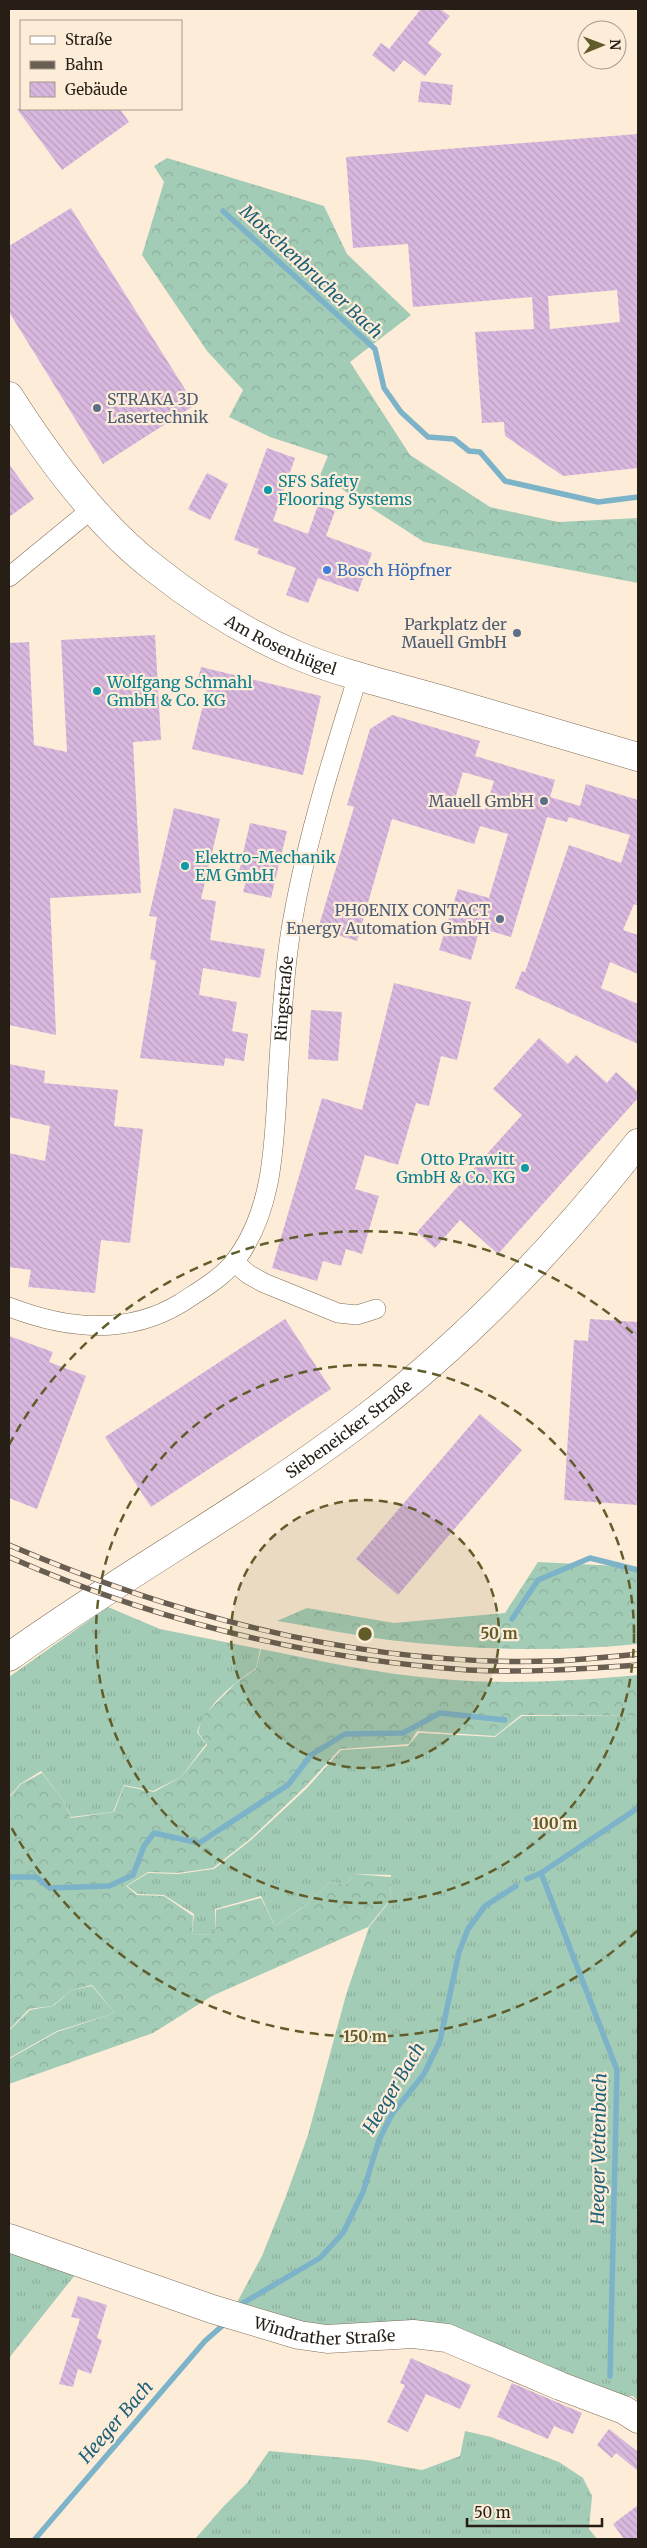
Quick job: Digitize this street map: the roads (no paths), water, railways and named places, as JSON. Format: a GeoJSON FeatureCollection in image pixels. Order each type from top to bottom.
{"type":"FeatureCollection","features":[{"type":"Feature","properties":{"kind":"street","name":"Am Rosenhügel"},"geometry":{"type":"LineString","coordinates":[[9,396],[32,431],[93,508],[152,567],[235,624],[299,656],[358,676],[638,757]]}},
{"type":"Feature","properties":{"kind":"street"},"geometry":{"type":"LineString","coordinates":[[9,577],[93,508]]}},
{"type":"Feature","properties":{"kind":"street","name":"Ringstraße"},"geometry":{"type":"LineString","coordinates":[[9,1308],[49,1321],[78,1326],[108,1326],[131,1323],[170,1309],[200,1291],[234,1262],[253,1230],[265,1200],[271,1171],[284,994],[294,914],[315,814],[358,676]]}},
{"type":"Feature","properties":{"kind":"street","name":"Siebeneicker Straße"},"geometry":{"type":"LineString","coordinates":[[9,1657],[273,1484],[360,1422],[401,1390],[438,1358],[552,1246],[594,1199],[638,1144]]}},
{"type":"Feature","properties":{"kind":"street"},"geometry":{"type":"LineString","coordinates":[[234,1262],[248,1274],[264,1283],[338,1313],[357,1315],[376,1308]]}},
{"type":"Feature","properties":{"kind":"street","name":"Windrather Straße"},"geometry":{"type":"LineString","coordinates":[[9,2238],[212,2309],[300,2335],[327,2339],[413,2334],[447,2338],[543,2379],[624,2410],[638,2419]]}},
{"type":"Feature","properties":{"kind":"waterway","name":"Motschenbrucher Bach"},"geometry":{"type":"LineString","coordinates":[[223,211],[375,349],[384,388],[401,412],[428,437],[454,439],[469,451],[480,452],[505,481],[598,502],[638,497]]}},
{"type":"Feature","properties":{"kind":"waterway"},"geometry":{"type":"LineString","coordinates":[[512,1619],[538,1580],[590,1558],[638,1570]]}},
{"type":"Feature","properties":{"kind":"waterway"},"geometry":{"type":"LineString","coordinates":[[9,1877],[36,1877],[50,1888],[109,1886],[133,1875],[144,1846],[154,1833],[199,1843],[288,1785],[311,1755],[345,1734],[403,1733],[440,1713],[505,1720]]}},
{"type":"Feature","properties":{"kind":"waterway","name":"Heeger Vettenbach"},"geometry":{"type":"LineString","coordinates":[[610,2376],[617,2070],[541,1873],[638,1808]]}},
{"type":"Feature","properties":{"kind":"waterway"},"geometry":{"type":"LineString","coordinates":[[527,1879],[541,1873]]}},
{"type":"Feature","properties":{"kind":"waterway","name":"Heeger Bach"},"geometry":{"type":"LineString","coordinates":[[243,2303],[320,2258],[343,2233],[363,2192],[379,2140],[392,2114],[424,2074],[440,2041],[459,1952],[468,1929],[485,1906],[516,1886]]}},
{"type":"Feature","properties":{"kind":"waterway","name":"Heeger Bach"},"geometry":{"type":"LineString","coordinates":[[35,2539],[205,2341],[222,2326]]}},
{"type":"Feature","properties":{"kind":"railway"},"geometry":{"type":"LineString","coordinates":[[9,1545],[140,1595],[206,1615],[274,1633],[343,1646],[412,1656],[482,1661],[552,1661],[638,1654]]}},
{"type":"Feature","properties":{"kind":"railway"},"geometry":{"type":"LineString","coordinates":[[9,1557],[64,1580],[176,1618],[291,1646],[350,1657],[409,1665],[489,1671],[553,1670],[638,1665]]}},
{"type":"Feature","properties":{"kind":"place","name":"STRAKA 3D Lasertechnik"},"geometry":{"type":"Point","coordinates":[97,408]}},
{"type":"Feature","properties":{"kind":"place","name":"SFS Safety Flooring Systems"},"geometry":{"type":"Point","coordinates":[268,490]}},
{"type":"Feature","properties":{"kind":"place","name":"Bosch Höpfner"},"geometry":{"type":"Point","coordinates":[327,570]}},
{"type":"Feature","properties":{"kind":"place","name":"Parkplatz der Mauell GmbH"},"geometry":{"type":"Point","coordinates":[517,633]}},
{"type":"Feature","properties":{"kind":"place","name":"Wolfgang Schmahl GmbH & Co. KG"},"geometry":{"type":"Point","coordinates":[97,691]}},
{"type":"Feature","properties":{"kind":"place","name":"Mauell GmbH"},"geometry":{"type":"Point","coordinates":[544,801]}},
{"type":"Feature","properties":{"kind":"place","name":"Elektro-Mechanik EM GmbH"},"geometry":{"type":"Point","coordinates":[185,866]}},
{"type":"Feature","properties":{"kind":"place","name":"PHOENIX CONTACT Energy Automation GmbH"},"geometry":{"type":"Point","coordinates":[500,919]}},
{"type":"Feature","properties":{"kind":"place","name":"Otto Prawitt GmbH & Co. KG"},"geometry":{"type":"Point","coordinates":[525,1168]}}]}
